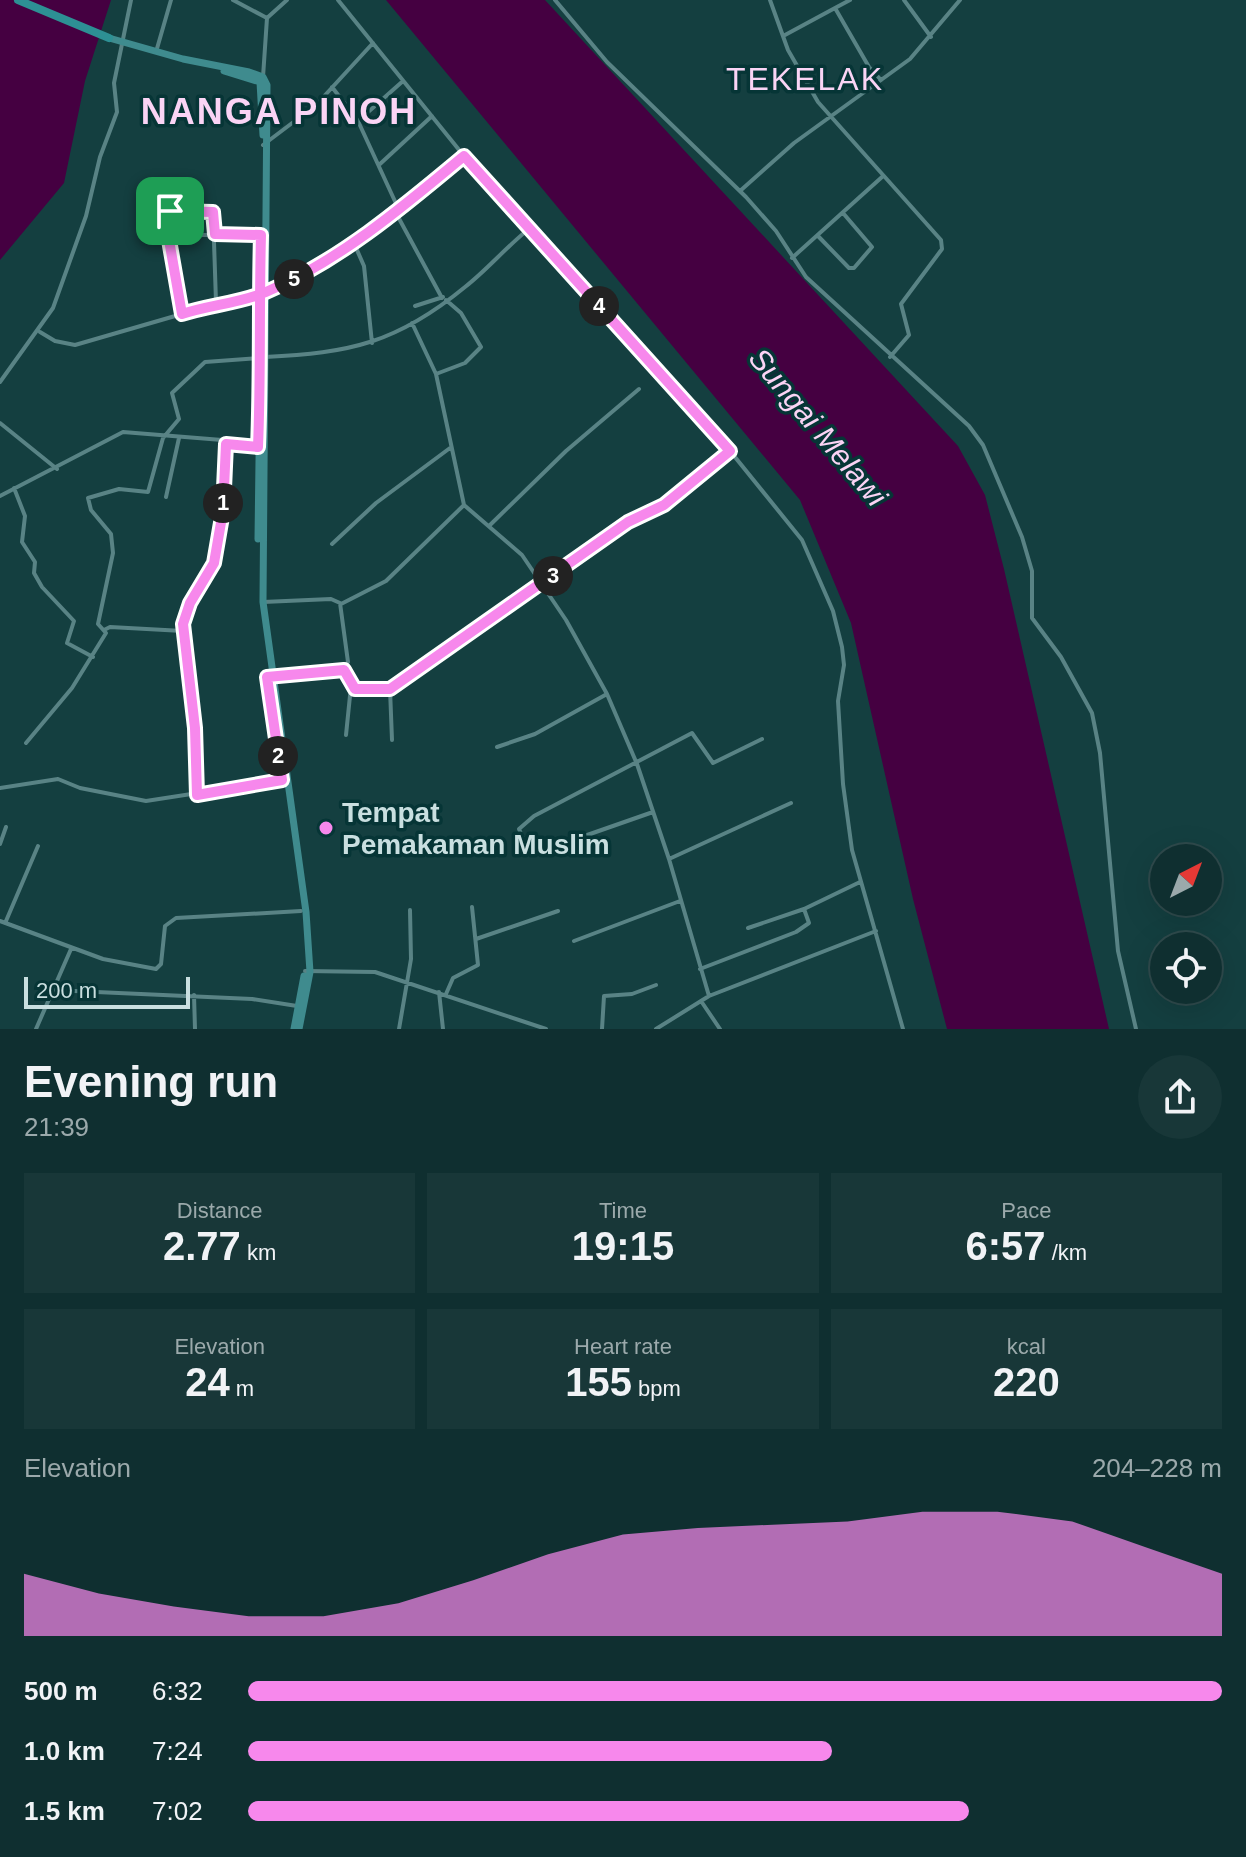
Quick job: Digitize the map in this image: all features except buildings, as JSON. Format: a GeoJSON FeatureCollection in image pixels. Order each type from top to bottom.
{"type":"FeatureCollection","features":[{"type":"Feature","properties":{"kind":"highway"},"geometry":{"type":"LineString","coordinates":[[18,0],[109,38]]}},
{"type":"Feature","properties":{"kind":"main road"},"geometry":{"type":"LineString","coordinates":[[109,38],[263,77],[267,85],[261,235],[263,602],[269,677],[302,872],[308,972],[297,1029]]}},
{"type":"Feature","properties":{"kind":"main road"},"geometry":{"type":"LineString","coordinates":[[183,59],[260,82],[265,144],[262,293]]}},
{"type":"Feature","properties":{"kind":"main road"},"geometry":{"type":"LineString","coordinates":[[262,358],[258,447],[258,602],[308,972],[297,1029]]}},
{"type":"Feature","properties":{"kind":"street"},"geometry":{"type":"LineString","coordinates":[[0,382],[39,332],[53,308],[117,112],[114,83],[131,0]]}},
{"type":"Feature","properties":{"kind":"street"},"geometry":{"type":"LineString","coordinates":[[156,52],[171,0]]}},
{"type":"Feature","properties":{"kind":"street"},"geometry":{"type":"LineString","coordinates":[[233,0],[267,18]]}},
{"type":"Feature","properties":{"kind":"street"},"geometry":{"type":"LineString","coordinates":[[263,77],[267,18],[287,0]]}},
{"type":"Feature","properties":{"kind":"street"},"geometry":{"type":"LineString","coordinates":[[338,0],[464,156],[730,451],[802,540],[837,625],[844,665],[838,701],[843,784],[860,882],[903,1029]]}},
{"type":"Feature","properties":{"kind":"street"},"geometry":{"type":"LineString","coordinates":[[555,0],[607,62],[740,191],[776,231],[791,259],[806,277],[969,426],[983,445],[1030,562],[1032,618],[1061,657],[1092,713],[1100,753],[1118,951],[1136,1029]]}},
{"type":"Feature","properties":{"kind":"street"},"geometry":{"type":"LineString","coordinates":[[770,0],[788,50],[830,117],[933,230],[942,249],[901,304],[909,335],[890,357]]}},
{"type":"Feature","properties":{"kind":"street"},"geometry":{"type":"LineString","coordinates":[[785,35],[850,0]]}},
{"type":"Feature","properties":{"kind":"street"},"geometry":{"type":"LineString","coordinates":[[904,0],[931,37]]}},
{"type":"Feature","properties":{"kind":"street"},"geometry":{"type":"LineString","coordinates":[[740,191],[771,161],[910,59],[960,0]]}},
{"type":"Feature","properties":{"kind":"street"},"geometry":{"type":"LineString","coordinates":[[835,8],[869,67],[881,80]]}},
{"type":"Feature","properties":{"kind":"street"},"geometry":{"type":"LineString","coordinates":[[265,144],[330,90],[373,43]]}},
{"type":"Feature","properties":{"kind":"street"},"geometry":{"type":"LineString","coordinates":[[358,121],[403,81]]}},
{"type":"Feature","properties":{"kind":"street"},"geometry":{"type":"LineString","coordinates":[[330,90],[358,121],[380,164],[398,212],[442,300],[461,313],[481,347],[465,363],[436,374]]}},
{"type":"Feature","properties":{"kind":"street"},"geometry":{"type":"LineString","coordinates":[[380,164],[432,116]]}},
{"type":"Feature","properties":{"kind":"street"},"geometry":{"type":"LineString","coordinates":[[39,332],[55,341],[75,345],[216,303],[262,293],[300,276],[398,212],[464,156]]}},
{"type":"Feature","properties":{"kind":"street"},"geometry":{"type":"LineString","coordinates":[[791,259],[882,177]]}},
{"type":"Feature","properties":{"kind":"street"},"geometry":{"type":"LineString","coordinates":[[139,192],[168,204],[169,235],[182,314]]}},
{"type":"Feature","properties":{"kind":"street"},"geometry":{"type":"LineString","coordinates":[[170,211],[213,212],[216,303]]}},
{"type":"Feature","properties":{"kind":"street"},"geometry":{"type":"LineString","coordinates":[[818,236],[849,268],[854,268],[872,247],[843,213]]}},
{"type":"Feature","properties":{"kind":"street"},"geometry":{"type":"LineString","coordinates":[[415,306],[453,295],[530,228]]}},
{"type":"Feature","properties":{"kind":"street"},"geometry":{"type":"LineString","coordinates":[[169,235],[261,235]]}},
{"type":"Feature","properties":{"kind":"street"},"geometry":{"type":"LineString","coordinates":[[353,241],[364,266],[372,343]]}},
{"type":"Feature","properties":{"kind":"street"},"geometry":{"type":"LineString","coordinates":[[104,630],[98,624],[110,580],[112,543],[88,498],[119,489],[148,492],[163,438],[179,419],[172,393],[199,366],[212,359],[338,352],[372,343],[424,317],[442,300]]}},
{"type":"Feature","properties":{"kind":"street"},"geometry":{"type":"LineString","coordinates":[[412,323],[436,374],[464,505],[510,542],[543,584],[607,694],[637,764],[669,859],[709,996]]}},
{"type":"Feature","properties":{"kind":"street"},"geometry":{"type":"LineString","coordinates":[[489,526],[566,451],[639,389]]}},
{"type":"Feature","properties":{"kind":"street"},"geometry":{"type":"LineString","coordinates":[[0,423],[57,469]]}},
{"type":"Feature","properties":{"kind":"street"},"geometry":{"type":"LineString","coordinates":[[0,496],[123,432],[163,438],[222,440],[226,444],[258,447]]}},
{"type":"Feature","properties":{"kind":"street"},"geometry":{"type":"LineString","coordinates":[[166,497],[179,438]]}},
{"type":"Feature","properties":{"kind":"street"},"geometry":{"type":"LineString","coordinates":[[197,795],[195,728],[183,631],[190,603],[214,563],[223,511],[226,444]]}},
{"type":"Feature","properties":{"kind":"street"},"geometry":{"type":"LineString","coordinates":[[332,544],[376,503],[450,448]]}},
{"type":"Feature","properties":{"kind":"street"},"geometry":{"type":"LineString","coordinates":[[351,686],[364,691],[390,689],[643,512],[672,499],[730,451]]}},
{"type":"Feature","properties":{"kind":"street"},"geometry":{"type":"LineString","coordinates":[[14,488],[25,516],[22,542],[35,562],[34,573],[42,587],[74,621],[67,643],[93,657]]}},
{"type":"Feature","properties":{"kind":"street"},"geometry":{"type":"LineString","coordinates":[[341,604],[386,581],[464,505]]}},
{"type":"Feature","properties":{"kind":"street"},"geometry":{"type":"LineString","coordinates":[[263,602],[331,599],[341,604]]}},
{"type":"Feature","properties":{"kind":"street"},"geometry":{"type":"LineString","coordinates":[[341,604],[348,662],[344,670]]}},
{"type":"Feature","properties":{"kind":"street"},"geometry":{"type":"LineString","coordinates":[[26,743],[93,657],[104,630],[110,627],[183,631]]}},
{"type":"Feature","properties":{"kind":"street"},"geometry":{"type":"LineString","coordinates":[[269,677],[344,670]]}},
{"type":"Feature","properties":{"kind":"street"},"geometry":{"type":"LineString","coordinates":[[344,670],[351,686],[346,735]]}},
{"type":"Feature","properties":{"kind":"street"},"geometry":{"type":"LineString","coordinates":[[390,689],[392,740]]}},
{"type":"Feature","properties":{"kind":"street"},"geometry":{"type":"LineString","coordinates":[[497,747],[535,734],[607,694]]}},
{"type":"Feature","properties":{"kind":"street"},"geometry":{"type":"LineString","coordinates":[[653,812],[532,854],[528,854],[520,827],[692,733],[713,763],[762,739]]}},
{"type":"Feature","properties":{"kind":"street"},"geometry":{"type":"LineString","coordinates":[[0,788],[58,779],[80,788],[146,801],[282,780]]}},
{"type":"Feature","properties":{"kind":"street"},"geometry":{"type":"LineString","coordinates":[[669,859],[791,803]]}},
{"type":"Feature","properties":{"kind":"street"},"geometry":{"type":"LineString","coordinates":[[0,844],[6,827]]}},
{"type":"Feature","properties":{"kind":"street"},"geometry":{"type":"LineString","coordinates":[[38,846],[3,922],[71,949],[156,969],[161,964],[165,926],[176,918],[301,911]]}},
{"type":"Feature","properties":{"kind":"street"},"geometry":{"type":"LineString","coordinates":[[748,928],[804,909],[860,882]]}},
{"type":"Feature","properties":{"kind":"street"},"geometry":{"type":"LineString","coordinates":[[574,941],[681,901]]}},
{"type":"Feature","properties":{"kind":"street"},"geometry":{"type":"LineString","coordinates":[[446,994],[449,981],[478,965],[472,907]]}},
{"type":"Feature","properties":{"kind":"street"},"geometry":{"type":"LineString","coordinates":[[700,969],[796,932],[809,923],[804,909]]}},
{"type":"Feature","properties":{"kind":"street"},"geometry":{"type":"LineString","coordinates":[[399,1029],[408,981],[410,910]]}},
{"type":"Feature","properties":{"kind":"street"},"geometry":{"type":"LineString","coordinates":[[476,939],[558,911]]}},
{"type":"Feature","properties":{"kind":"street"},"geometry":{"type":"LineString","coordinates":[[656,1029],[709,996],[876,931]]}},
{"type":"Feature","properties":{"kind":"street"},"geometry":{"type":"LineString","coordinates":[[36,1029],[71,949]]}},
{"type":"Feature","properties":{"kind":"street"},"geometry":{"type":"LineString","coordinates":[[308,972],[375,972],[546,1029]]}},
{"type":"Feature","properties":{"kind":"street"},"geometry":{"type":"LineString","coordinates":[[602,1029],[604,996],[632,994],[656,985]]}},
{"type":"Feature","properties":{"kind":"street"},"geometry":{"type":"LineString","coordinates":[[74,991],[194,995],[299,1007]]}},
{"type":"Feature","properties":{"kind":"street"},"geometry":{"type":"LineString","coordinates":[[439,991],[443,1029]]}},
{"type":"Feature","properties":{"kind":"street"},"geometry":{"type":"LineString","coordinates":[[194,995],[195,1029]]}},
{"type":"Feature","properties":{"kind":"street"},"geometry":{"type":"LineString","coordinates":[[701,1001],[720,1029]]}},
{"type":"Feature","properties":{"kind":"water"},"geometry":{"type":"Polygon","coordinates":[[[0,0],[111,0],[85,81],[64,183],[0,260],[0,0]]]}},
{"type":"Feature","properties":{"kind":"water","name":"Sungai Melawi"},"geometry":{"type":"Polygon","coordinates":[[[386,0],[545,0],[958,446],[985,495],[1109,1029],[947,1029],[913,899],[851,623],[800,500],[386,0]]]}},
{"type":"Feature","properties":{"kind":"place","name":"Tempat Pemakaman Muslim"},"geometry":{"type":"Point","coordinates":[326,828]}},
{"type":"Feature","properties":{"kind":"district","name":"TEKELAK"},"geometry":{"type":"Point","coordinates":[805,79]}},
{"type":"Feature","properties":{"kind":"district","name":"NANGA PINOH"},"geometry":{"type":"Point","coordinates":[279,111]}},
{"type":"Feature","properties":{"kind":"route"},"geometry":{"type":"LineString","coordinates":[[170,211],[169,240],[182,314],[260,294],[300,276],[399,210],[464,156],[730,451],[664,505],[643,512],[628,522],[390,689],[355,689],[344,670],[339,673],[267,677],[282,780],[197,795],[195,728],[183,624],[190,603],[214,563],[223,511],[226,444],[258,447],[260,390],[260,294],[261,235],[215,234],[213,212],[170,211]]}}]}
